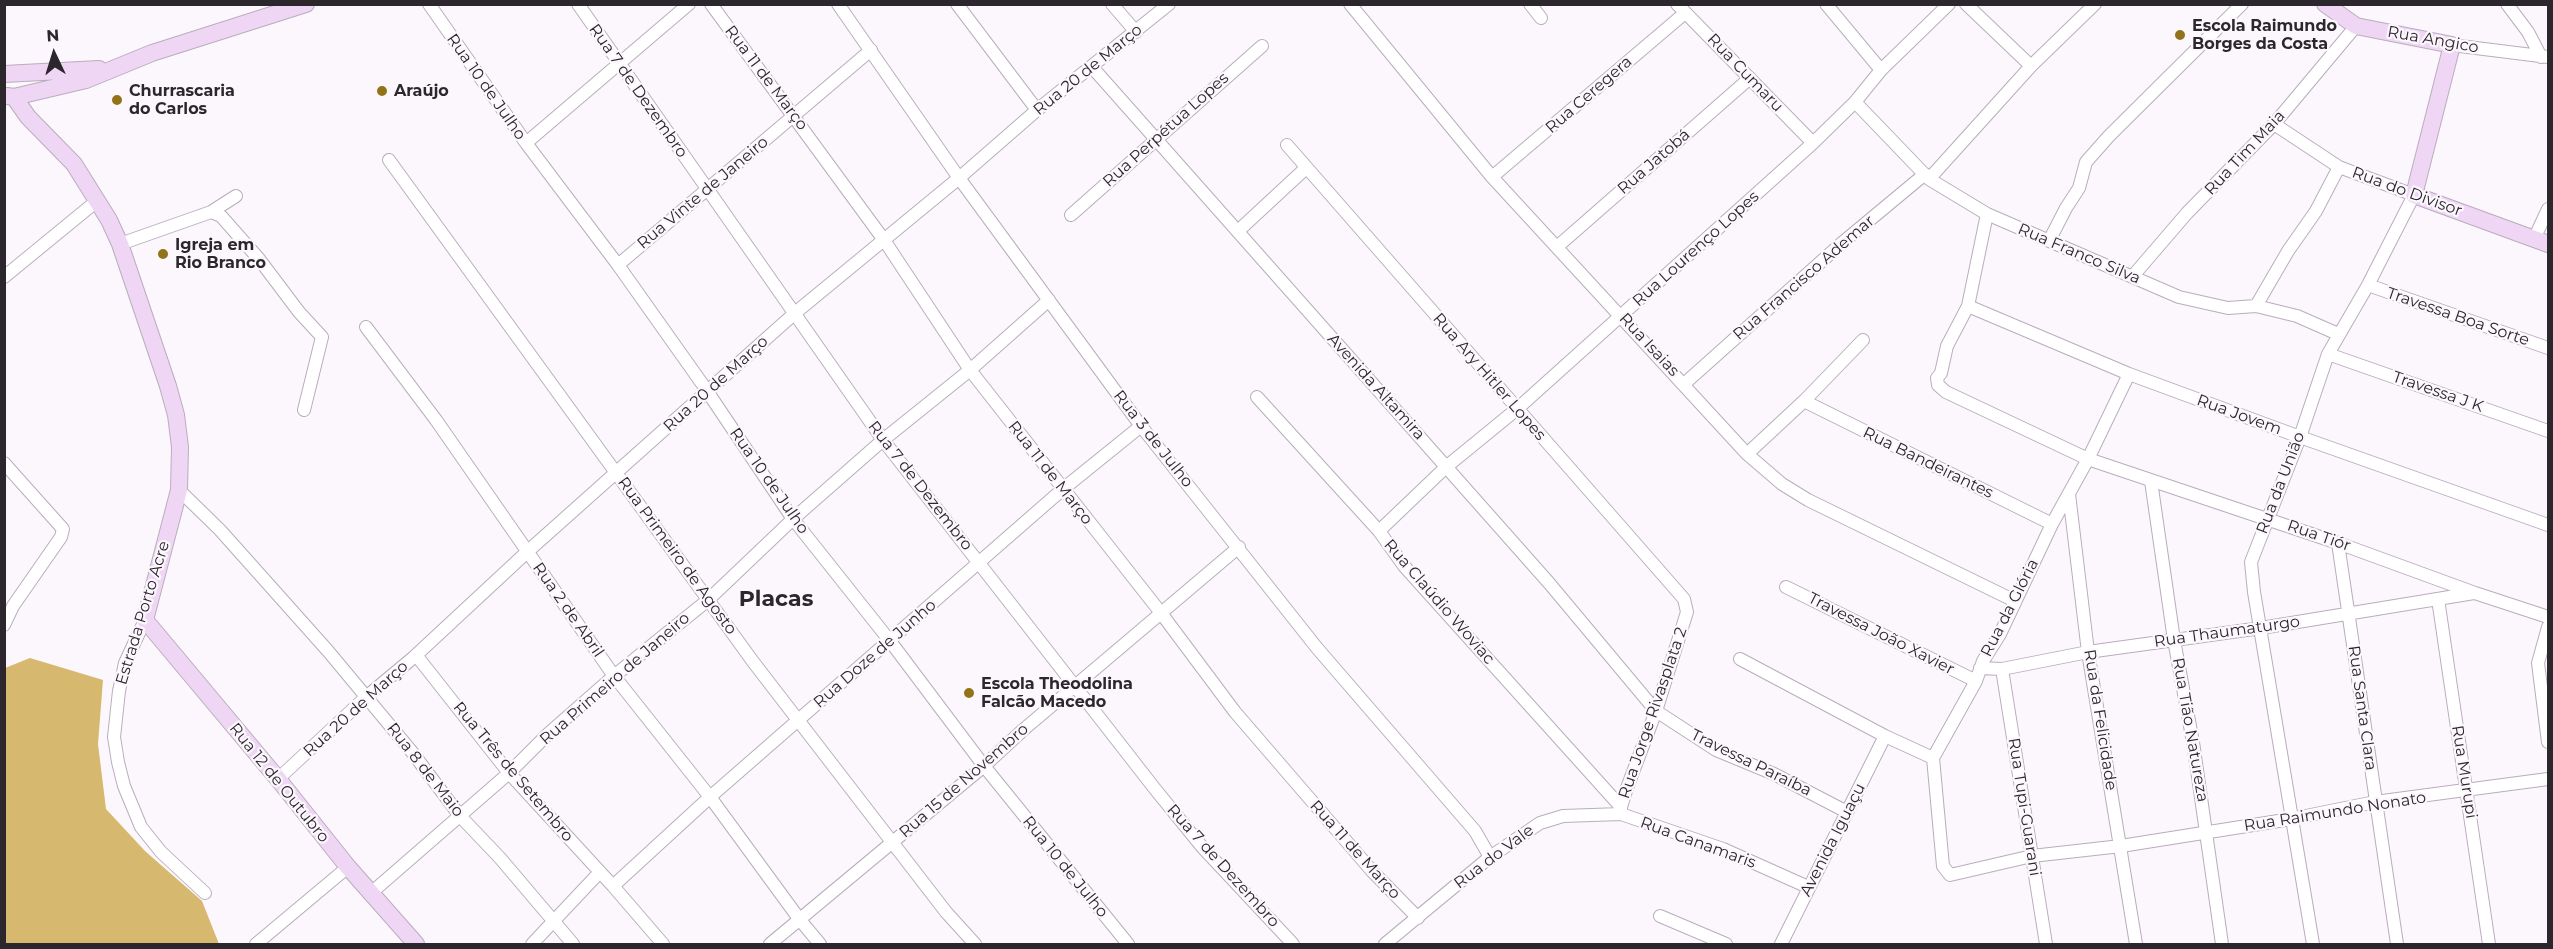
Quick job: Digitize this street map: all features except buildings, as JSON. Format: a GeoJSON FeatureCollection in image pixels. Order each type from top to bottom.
{"type":"FeatureCollection","features":[{"type":"Feature","properties":{"kind":"street"},"geometry":{"type":"LineString","coordinates":[[9,97],[86,80],[152,53],[306,4]]}},
{"type":"Feature","properties":{"kind":"street","name":"Rua 10 de Julho"},"geometry":{"type":"LineString","coordinates":[[429,4],[526,143],[618,265],[793,519],[890,640],[984,766],[1128,945]]}},
{"type":"Feature","properties":{"kind":"street","name":"Rua 7 de Dezembro"},"geometry":{"type":"LineString","coordinates":[[578,4],[883,440],[1203,848],[1293,945]]}},
{"type":"Feature","properties":{"kind":"street"},"geometry":{"type":"LineString","coordinates":[[526,143],[688,4]]}},
{"type":"Feature","properties":{"kind":"street","name":"Rua 11 de Março"},"geometry":{"type":"LineString","coordinates":[[711,4],[884,240],[970,370],[1265,749],[1372,871],[1418,918]]}},
{"type":"Feature","properties":{"kind":"street","name":"Rua 3 de Julho"},"geometry":{"type":"LineString","coordinates":[[838,4],[959,178],[1140,426],[1239,547],[1317,648],[1475,831],[1490,857]]}},
{"type":"Feature","properties":{"kind":"street"},"geometry":{"type":"LineString","coordinates":[[957,4],[1037,110]]}},
{"type":"Feature","properties":{"kind":"street"},"geometry":{"type":"LineString","coordinates":[[1112,4],[1136,32]]}},
{"type":"Feature","properties":{"kind":"street","name":"Rua 20 de Março"},"geometry":{"type":"LineString","coordinates":[[278,779],[366,697],[416,655],[527,552],[795,313],[959,178],[1037,110],[1169,4]]}},
{"type":"Feature","properties":{"kind":"street","name":"Rua Isaias"},"geometry":{"type":"LineString","coordinates":[[1350,4],[1492,177],[1558,246],[1747,454],[1782,484],[1808,500],[2015,600]]}},
{"type":"Feature","properties":{"kind":"street"},"geometry":{"type":"LineString","coordinates":[[1530,4],[1541,18]]}},
{"type":"Feature","properties":{"kind":"street"},"geometry":{"type":"LineString","coordinates":[[1826,4],[1881,70]]}},
{"type":"Feature","properties":{"kind":"street","name":"Rua Lourenço Lopes"},"geometry":{"type":"LineString","coordinates":[[1379,531],[1446,467],[1517,409],[1813,142],[1855,102],[1881,70],[1949,4]]}},
{"type":"Feature","properties":{"kind":"street"},"geometry":{"type":"LineString","coordinates":[[1966,4],[2031,66]]}},
{"type":"Feature","properties":{"kind":"street","name":"Rua Francisco Ademar"},"geometry":{"type":"LineString","coordinates":[[1684,384],[1842,243],[1927,176],[2031,66],[2095,4]]}},
{"type":"Feature","properties":{"kind":"street"},"geometry":{"type":"LineString","coordinates":[[2049,241],[2066,207],[2079,188],[2086,162],[2109,136],[2242,4]]}},
{"type":"Feature","properties":{"kind":"street","name":"Rua Angico"},"geometry":{"type":"LineString","coordinates":[[2325,4],[2356,26],[2452,45],[2545,57]]}},
{"type":"Feature","properties":{"kind":"street"},"geometry":{"type":"LineString","coordinates":[[2507,4],[2545,57]]}},
{"type":"Feature","properties":{"kind":"street","name":"Rua Ceregera"},"geometry":{"type":"LineString","coordinates":[[1492,177],[1681,9]]}},
{"type":"Feature","properties":{"kind":"street","name":"Rua Cumaru"},"geometry":{"type":"LineString","coordinates":[[1681,9],[1813,142]]}},
{"type":"Feature","properties":{"kind":"street","name":"Rua Tim Maia"},"geometry":{"type":"LineString","coordinates":[[2132,277],[2187,213],[2274,124],[2356,26]]}},
{"type":"Feature","properties":{"kind":"street","name":"Rua da União"},"geometry":{"type":"LineString","coordinates":[[2313,945],[2251,562],[2300,437],[2328,354],[2368,285],[2414,195],[2452,45]]}},
{"type":"Feature","properties":{"kind":"street","name":"Rua Perpétua Lopes"},"geometry":{"type":"LineString","coordinates":[[1071,214],[1262,46]]}},
{"type":"Feature","properties":{"kind":"street","name":"Rua Vinte de Janeiro"},"geometry":{"type":"LineString","coordinates":[[618,265],[871,50]]}},
{"type":"Feature","properties":{"kind":"street","name":"Avenida Altamira"},"geometry":{"type":"LineString","coordinates":[[1092,67],[1446,467],[1656,711]]}},
{"type":"Feature","properties":{"kind":"street"},"geometry":{"type":"LineString","coordinates":[[4,74],[109,69]]}},
{"type":"Feature","properties":{"kind":"street","name":"Rua Jatobá"},"geometry":{"type":"LineString","coordinates":[[1558,246],[1750,78]]}},
{"type":"Feature","properties":{"kind":"street","name":"Estrada Porto Acre"},"geometry":{"type":"LineString","coordinates":[[9,97],[74,164],[98,200],[120,244],[176,415],[180,447],[180,490],[145,620],[125,663],[119,691],[114,737],[124,786],[141,827],[160,852],[205,893]]}},
{"type":"Feature","properties":{"kind":"street","name":"Rua Franco Silva"},"geometry":{"type":"LineString","coordinates":[[1855,102],[1927,176],[1986,214],[2179,297],[2228,308],[2256,306],[2297,316],[2338,334]]}},
{"type":"Feature","properties":{"kind":"street","name":"Rua do Divisor"},"geometry":{"type":"LineString","coordinates":[[2274,124],[2339,167],[2541,241]]}},
{"type":"Feature","properties":{"kind":"street","name":"Rua Ary Hitler Lopes"},"geometry":{"type":"LineString","coordinates":[[1287,145],[1680,593],[1687,612]]}},
{"type":"Feature","properties":{"kind":"street","name":"Rua Primeiro de Agosto"},"geometry":{"type":"LineString","coordinates":[[389,160],[708,600],[892,843],[975,945]]}},
{"type":"Feature","properties":{"kind":"street"},"geometry":{"type":"LineString","coordinates":[[2256,306],[2288,251],[2316,211],[2339,167]]}},
{"type":"Feature","properties":{"kind":"street"},"geometry":{"type":"LineString","coordinates":[[1238,231],[1306,168]]}},
{"type":"Feature","properties":{"kind":"street"},"geometry":{"type":"LineString","coordinates":[[120,244],[212,212],[236,196]]}},
{"type":"Feature","properties":{"kind":"street"},"geometry":{"type":"LineString","coordinates":[[4,277],[98,200]]}},
{"type":"Feature","properties":{"kind":"street"},"geometry":{"type":"LineString","coordinates":[[2541,241],[2548,209]]}},
{"type":"Feature","properties":{"kind":"street"},"geometry":{"type":"LineString","coordinates":[[212,212],[221,216],[322,337],[317,367],[304,410]]}},
{"type":"Feature","properties":{"kind":"street"},"geometry":{"type":"LineString","coordinates":[[1968,306],[1986,214]]}},
{"type":"Feature","properties":{"kind":"street","name":"Travessa Boa Sorte"},"geometry":{"type":"LineString","coordinates":[[2368,285],[2548,348]]}},
{"type":"Feature","properties":{"kind":"street","name":"Rua Primeiro de Janeiro"},"geometry":{"type":"LineString","coordinates":[[371,893],[509,773],[548,734],[614,676],[708,600],[793,519],[883,440],[970,370],[1049,300]]}},
{"type":"Feature","properties":{"kind":"street","name":"Rua Tiór"},"geometry":{"type":"LineString","coordinates":[[1968,306],[1947,346],[1941,372],[1937,378],[1938,386],[1946,392],[2088,459],[2548,617]]}},
{"type":"Feature","properties":{"kind":"street","name":"Rua Jovem"},"geometry":{"type":"LineString","coordinates":[[1968,306],[2129,374],[2548,525]]}},
{"type":"Feature","properties":{"kind":"street","name":"Rua 2 de Abril"},"geometry":{"type":"LineString","coordinates":[[366,327],[436,420],[614,676],[710,797],[820,945]]}},
{"type":"Feature","properties":{"kind":"street"},"geometry":{"type":"LineString","coordinates":[[1747,454],[1804,401],[1863,340]]}},
{"type":"Feature","properties":{"kind":"street","name":"Travessa J K"},"geometry":{"type":"LineString","coordinates":[[2328,354],[2548,431]]}},
{"type":"Feature","properties":{"kind":"street","name":"Rua da Glória"},"geometry":{"type":"LineString","coordinates":[[1933,758],[2000,634],[2052,524],[2088,459],[2129,374]]}},
{"type":"Feature","properties":{"kind":"street","name":"Rua Claúdio Woviac"},"geometry":{"type":"LineString","coordinates":[[1257,397],[1379,531],[1404,566],[1621,811]]}},
{"type":"Feature","properties":{"kind":"street","name":"Rua Bandeirantes"},"geometry":{"type":"LineString","coordinates":[[1804,401],[2052,524]]}},
{"type":"Feature","properties":{"kind":"street","name":"Rua Doze de Junho"},"geometry":{"type":"LineString","coordinates":[[614,886],[710,797],[800,721],[1063,489],[1140,426]]}},
{"type":"Feature","properties":{"kind":"street"},"geometry":{"type":"LineString","coordinates":[[4,463],[63,529],[61,537],[8,609],[4,625]]}},
{"type":"Feature","properties":{"kind":"street","name":"Rua Tião Natureza"},"geometry":{"type":"LineString","coordinates":[[2151,481],[2174,640],[2193,742],[2222,945]]}},
{"type":"Feature","properties":{"kind":"street","name":"Rua 8 de Maio"},"geometry":{"type":"LineString","coordinates":[[180,490],[266,580],[366,697],[460,816],[500,858],[551,922],[573,945]]}},
{"type":"Feature","properties":{"kind":"street","name":"Rua da Felicidade"},"geometry":{"type":"LineString","coordinates":[[2069,494],[2088,652],[2136,945]]}},
{"type":"Feature","properties":{"kind":"street","name":"Rua Santa Clara"},"geometry":{"type":"LineString","coordinates":[[2338,543],[2397,945]]}},
{"type":"Feature","properties":{"kind":"street","name":"Rua 15 de Novembro"},"geometry":{"type":"LineString","coordinates":[[770,945],[984,766],[1074,686],[1239,547]]}},
{"type":"Feature","properties":{"kind":"street","name":"Travessa João Xavier"},"geometry":{"type":"LineString","coordinates":[[1786,587],[1976,681]]}},
{"type":"Feature","properties":{"kind":"street","name":"Rua Thaumaturgo"},"geometry":{"type":"LineString","coordinates":[[1980,668],[2002,669],[2088,652],[2261,628],[2475,593]]}},
{"type":"Feature","properties":{"kind":"street","name":"Rua Murupi"},"geometry":{"type":"LineString","coordinates":[[2438,599],[2489,945]]}},
{"type":"Feature","properties":{"kind":"street","name":"Rua Jorge Rivasplata 2"},"geometry":{"type":"LineString","coordinates":[[1621,811],[1687,612]]}},
{"type":"Feature","properties":{"kind":"street","name":"Rua 12 de Outubro"},"geometry":{"type":"LineString","coordinates":[[145,620],[348,867],[416,945]]}},
{"type":"Feature","properties":{"kind":"street"},"geometry":{"type":"LineString","coordinates":[[2548,627],[2538,663],[2548,742]]}},
{"type":"Feature","properties":{"kind":"street","name":"Rua Três de Setembro"},"geometry":{"type":"LineString","coordinates":[[416,655],[509,773],[599,873],[614,886],[663,945]]}},
{"type":"Feature","properties":{"kind":"street"},"geometry":{"type":"LineString","coordinates":[[1740,659],[1885,736],[1933,758]]}},
{"type":"Feature","properties":{"kind":"street","name":"Rua Tupi-Guarani"},"geometry":{"type":"LineString","coordinates":[[2002,669],[2046,945]]}},
{"type":"Feature","properties":{"kind":"street","name":"Travessa Paraíba"},"geometry":{"type":"LineString","coordinates":[[1656,711],[1716,750],[1774,774],[1847,812]]}},
{"type":"Feature","properties":{"kind":"street","name":"Avenida Iguaçu"},"geometry":{"type":"LineString","coordinates":[[1781,945],[1885,736]]}},
{"type":"Feature","properties":{"kind":"street","name":"Rua Raimundo Nonato"},"geometry":{"type":"LineString","coordinates":[[1933,758],[1943,866],[1950,875],[2032,856],[2121,846],[2291,819],[2375,802],[2467,792],[2548,779]]}},
{"type":"Feature","properties":{"kind":"street","name":"Rua do Vale"},"geometry":{"type":"LineString","coordinates":[[1385,945],[1490,857],[1540,823],[1551,818],[1621,811]]}},
{"type":"Feature","properties":{"kind":"street","name":"Rua Canamaris"},"geometry":{"type":"LineString","coordinates":[[1621,811],[1723,849],[1808,887]]}},
{"type":"Feature","properties":{"kind":"street"},"geometry":{"type":"LineString","coordinates":[[256,945],[348,867]]}},
{"type":"Feature","properties":{"kind":"street"},"geometry":{"type":"LineString","coordinates":[[532,945],[599,873]]}},
{"type":"Feature","properties":{"kind":"street"},"geometry":{"type":"LineString","coordinates":[[1660,916],[1726,945]]}},
{"type":"Feature","properties":{"kind":"shaded area"},"geometry":{"type":"Polygon","coordinates":[[[30,658],[103,680],[98,744],[106,809],[145,851],[202,901],[219,944],[5,944],[5,668],[30,658]]]}},
{"type":"Feature","properties":{"kind":"place","name":"Escola Raimundo Borges da Costa"},"geometry":{"type":"Point","coordinates":[2180,35]}},
{"type":"Feature","properties":{"kind":"place","name":"Araújo"},"geometry":{"type":"Point","coordinates":[382,91]}},
{"type":"Feature","properties":{"kind":"place","name":"Churrascaria do Carlos"},"geometry":{"type":"Point","coordinates":[117,100]}},
{"type":"Feature","properties":{"kind":"place","name":"Igreja em Rio Branco"},"geometry":{"type":"Point","coordinates":[163,254]}},
{"type":"Feature","properties":{"kind":"place","name":"Escola Theodolina Falcão Macedo"},"geometry":{"type":"Point","coordinates":[969,693]}},
{"type":"Feature","properties":{"kind":"district","name":"Placas"},"geometry":{"type":"Point","coordinates":[776,600]}}]}
